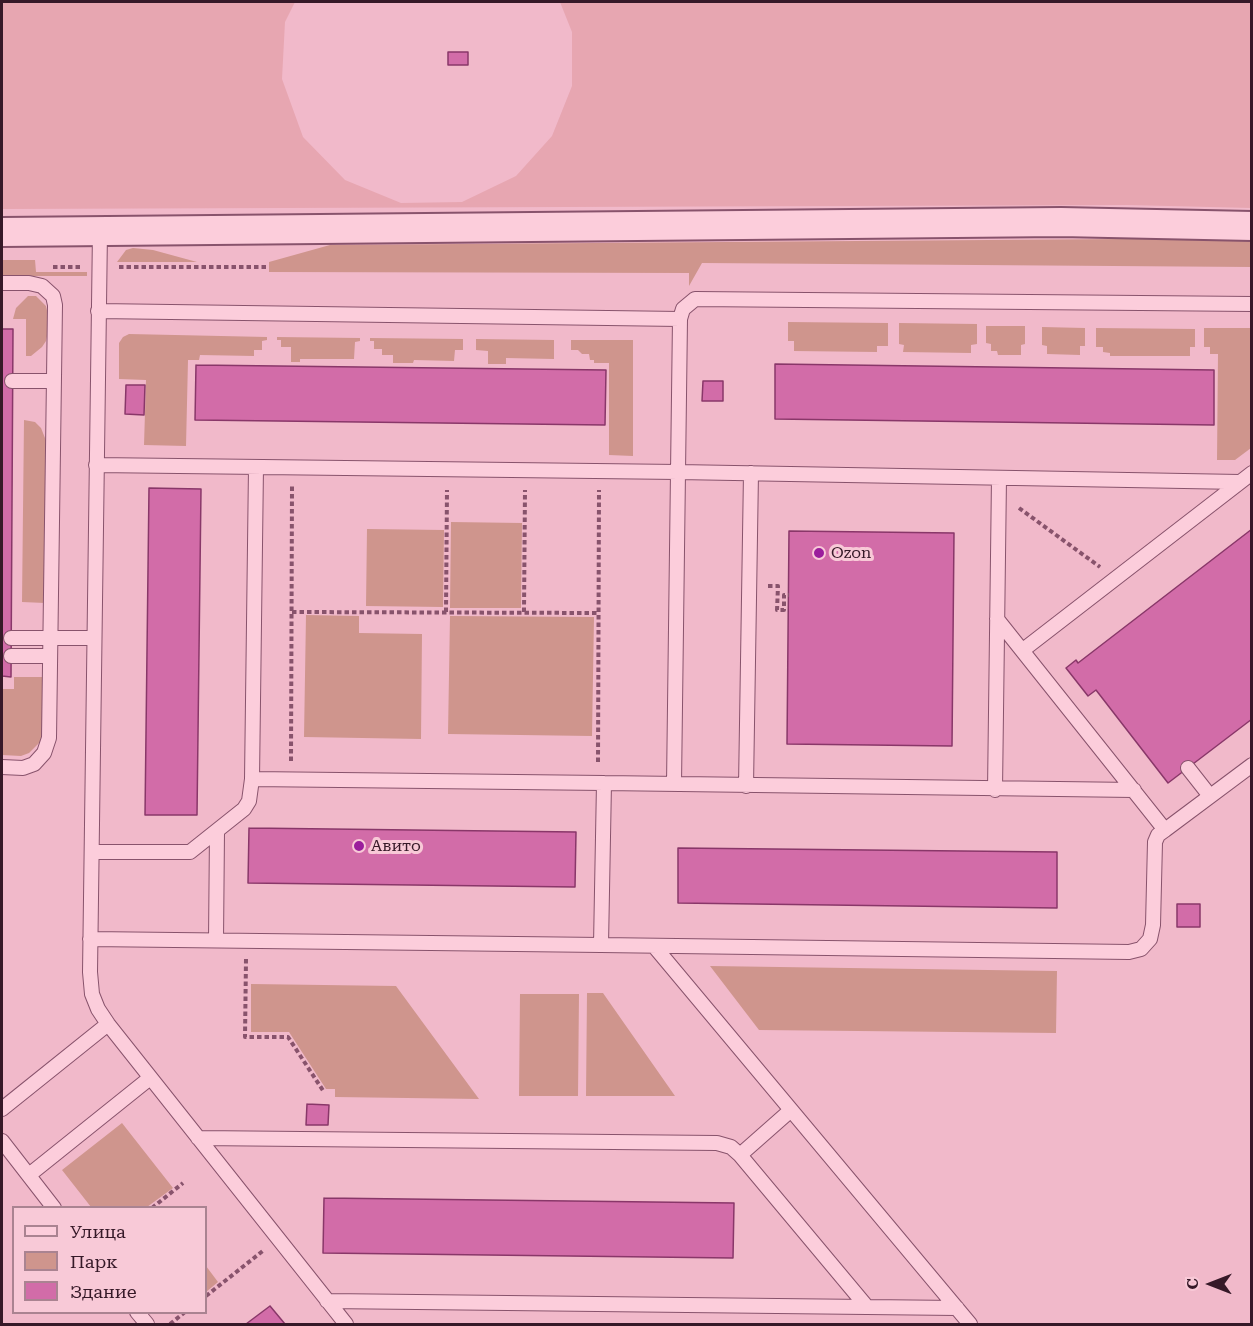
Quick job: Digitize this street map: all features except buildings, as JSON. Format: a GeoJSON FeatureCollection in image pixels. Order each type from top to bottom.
{"type":"FeatureCollection","features":[{"type":"Feature","properties":{"kind":"street"},"geometry":{"type":"LineString","coordinates":[[2,232],[1049,222],[1251,226]]}},
{"type":"Feature","properties":{"kind":"lane"},"geometry":{"type":"LineString","coordinates":[[100,231],[90,939],[92,993],[98,1009],[108,1024],[346,1324]]}},
{"type":"Feature","properties":{"kind":"lane"},"geometry":{"type":"LineString","coordinates":[[2,283],[42,286],[53,296],[56,304],[49,738],[44,753],[34,764],[23,768],[2,768]]}},
{"type":"Feature","properties":{"kind":"lane"},"geometry":{"type":"LineString","coordinates":[[674,784],[680,319],[683,309],[695,299],[1251,304]]}},
{"type":"Feature","properties":{"kind":"lane"},"geometry":{"type":"LineString","coordinates":[[98,311],[680,319]]}},
{"type":"Feature","properties":{"kind":"lane"},"geometry":{"type":"LineString","coordinates":[[12,381],[54,381]]}},
{"type":"Feature","properties":{"kind":"lane"},"geometry":{"type":"LineString","coordinates":[[96,465],[1240,482]]}},
{"type":"Feature","properties":{"kind":"lane"},"geometry":{"type":"LineString","coordinates":[[92,852],[190,852],[244,810],[249,801],[252,779],[256,466]]}},
{"type":"Feature","properties":{"kind":"lane"},"geometry":{"type":"LineString","coordinates":[[746,786],[751,473]]}},
{"type":"Feature","properties":{"kind":"lane"},"geometry":{"type":"LineString","coordinates":[[1023,650],[1251,473]]}},
{"type":"Feature","properties":{"kind":"lane"},"geometry":{"type":"LineString","coordinates":[[995,790],[999,478]]}},
{"type":"Feature","properties":{"kind":"lane"},"geometry":{"type":"LineString","coordinates":[[997,619],[1165,830]]}},
{"type":"Feature","properties":{"kind":"lane"},"geometry":{"type":"LineString","coordinates":[[11,638],[94,638]]}},
{"type":"Feature","properties":{"kind":"lane"},"geometry":{"type":"LineString","coordinates":[[11,656],[50,656]]}},
{"type":"Feature","properties":{"kind":"lane"},"geometry":{"type":"LineString","coordinates":[[90,939],[1129,952],[1141,949],[1150,939],[1153,925],[1155,842],[1158,835],[1251,765]]}},
{"type":"Feature","properties":{"kind":"lane"},"geometry":{"type":"LineString","coordinates":[[1188,768],[1210,796]]}},
{"type":"Feature","properties":{"kind":"lane"},"geometry":{"type":"LineString","coordinates":[[252,779],[1134,790]]}},
{"type":"Feature","properties":{"kind":"lane"},"geometry":{"type":"LineString","coordinates":[[601,783],[601,945]]}},
{"type":"Feature","properties":{"kind":"lane"},"geometry":{"type":"LineString","coordinates":[[216,940],[217,832]]}},
{"type":"Feature","properties":{"kind":"lane"},"geometry":{"type":"LineString","coordinates":[[654,946],[970,1324]]}},
{"type":"Feature","properties":{"kind":"lane"},"geometry":{"type":"LineString","coordinates":[[2,1109],[108,1024]]}},
{"type":"Feature","properties":{"kind":"lane"},"geometry":{"type":"LineString","coordinates":[[28,1175],[150,1078]]}},
{"type":"Feature","properties":{"kind":"lane"},"geometry":{"type":"LineString","coordinates":[[740,1155],[791,1110]]}},
{"type":"Feature","properties":{"kind":"lane"},"geometry":{"type":"LineString","coordinates":[[198,1138],[717,1143],[731,1147],[740,1155],[867,1307]]}},
{"type":"Feature","properties":{"kind":"lane"},"geometry":{"type":"LineString","coordinates":[[2,1141],[52,1206]]}},
{"type":"Feature","properties":{"kind":"lane"},"geometry":{"type":"LineString","coordinates":[[327,1301],[957,1308]]}},
{"type":"Feature","properties":{"kind":"path"},"geometry":{"type":"LineString","coordinates":[[48,267],[267,267]]}},
{"type":"Feature","properties":{"kind":"path"},"geometry":{"type":"LineString","coordinates":[[291,780],[292,467]]}},
{"type":"Feature","properties":{"kind":"path"},"geometry":{"type":"LineString","coordinates":[[446,612],[447,469]]}},
{"type":"Feature","properties":{"kind":"path"},"geometry":{"type":"LineString","coordinates":[[524,612],[525,470]]}},
{"type":"Feature","properties":{"kind":"path"},"geometry":{"type":"LineString","coordinates":[[599,471],[598,613],[601,783]]}},
{"type":"Feature","properties":{"kind":"path"},"geometry":{"type":"LineString","coordinates":[[998,493],[1116,578]]}},
{"type":"Feature","properties":{"kind":"path"},"geometry":{"type":"LineString","coordinates":[[778,586],[777,610],[784,610],[784,595],[789,595]]}},
{"type":"Feature","properties":{"kind":"path"},"geometry":{"type":"LineString","coordinates":[[292,612],[598,613]]}},
{"type":"Feature","properties":{"kind":"path"},"geometry":{"type":"LineString","coordinates":[[246,940],[244,1037],[288,1037],[324,1092]]}},
{"type":"Feature","properties":{"kind":"path"},"geometry":{"type":"LineString","coordinates":[[155,1206],[183,1184]]}},
{"type":"Feature","properties":{"kind":"path"},"geometry":{"type":"LineString","coordinates":[[207,1295],[278,1239]]}},
{"type":"Feature","properties":{"kind":"path"},"geometry":{"type":"LineString","coordinates":[[170,1324],[182,1314]]}},
{"type":"Feature","properties":{"kind":"shaded area"},"geometry":{"type":"Polygon","coordinates":[[[2,2],[295,2],[285,22],[282,79],[303,137],[345,180],[401,203],[462,202],[516,176],[552,136],[572,86],[572,32],[560,2],[1251,2],[1251,208],[1127,205],[2,209],[2,2]]]}},
{"type":"Feature","properties":{"kind":"green space"},"geometry":{"type":"Polygon","coordinates":[[[1252,238],[1251,267],[702,263],[689,286],[689,273],[269,272],[269,262],[330,245],[1252,238]]]}},
{"type":"Feature","properties":{"kind":"green space"},"geometry":{"type":"Polygon","coordinates":[[[133,248],[153,250],[197,262],[117,262],[126,250],[133,248]]]}},
{"type":"Feature","properties":{"kind":"green space"},"geometry":{"type":"Polygon","coordinates":[[[2,260],[35,260],[36,272],[87,272],[87,276],[2,276],[2,260]]]}},
{"type":"Feature","properties":{"kind":"green space"},"geometry":{"type":"Polygon","coordinates":[[[28,296],[36,296],[46,306],[48,315],[46,341],[31,356],[26,356],[26,319],[13,319],[16,308],[28,296]]]}},
{"type":"Feature","properties":{"kind":"green space"},"geometry":{"type":"Polygon","coordinates":[[[788,322],[888,323],[888,346],[877,346],[877,352],[794,351],[794,341],[788,341],[788,322]]]}},
{"type":"Feature","properties":{"kind":"green space"},"geometry":{"type":"Polygon","coordinates":[[[899,323],[977,324],[977,344],[971,345],[971,353],[903,352],[904,345],[899,344],[899,323]]]}},
{"type":"Feature","properties":{"kind":"green space"},"geometry":{"type":"Polygon","coordinates":[[[986,326],[1025,326],[1025,344],[1021,345],[1021,355],[998,355],[997,351],[991,351],[991,344],[986,343],[986,326]]]}},
{"type":"Feature","properties":{"kind":"green space"},"geometry":{"type":"Polygon","coordinates":[[[1042,327],[1085,328],[1085,346],[1080,346],[1080,355],[1047,354],[1047,346],[1042,345],[1042,327]]]}},
{"type":"Feature","properties":{"kind":"green space"},"geometry":{"type":"Polygon","coordinates":[[[1096,328],[1195,329],[1195,347],[1190,347],[1190,356],[1110,356],[1110,353],[1103,352],[1103,347],[1096,347],[1096,328]]]}},
{"type":"Feature","properties":{"kind":"green space"},"geometry":{"type":"Polygon","coordinates":[[[1204,328],[1251,328],[1251,448],[1235,460],[1217,460],[1218,354],[1210,354],[1210,347],[1204,347],[1204,328]]]}},
{"type":"Feature","properties":{"kind":"green space"},"geometry":{"type":"Polygon","coordinates":[[[129,334],[267,337],[267,340],[262,341],[262,350],[254,350],[254,356],[200,355],[199,360],[188,360],[186,446],[144,445],[146,380],[119,379],[119,343],[129,334]]]}},
{"type":"Feature","properties":{"kind":"green space"},"geometry":{"type":"Polygon","coordinates":[[[277,337],[360,338],[360,341],[355,342],[354,359],[300,359],[300,362],[291,362],[291,347],[281,347],[281,340],[277,340],[277,337]]]}},
{"type":"Feature","properties":{"kind":"green space"},"geometry":{"type":"Polygon","coordinates":[[[370,338],[463,339],[463,350],[455,350],[454,361],[414,360],[413,363],[393,363],[393,355],[382,355],[382,349],[374,349],[374,341],[370,341],[370,338]]]}},
{"type":"Feature","properties":{"kind":"green space"},"geometry":{"type":"Polygon","coordinates":[[[476,339],[554,340],[554,359],[506,358],[506,364],[488,364],[488,351],[476,350],[476,339]]]}},
{"type":"Feature","properties":{"kind":"green space"},"geometry":{"type":"Polygon","coordinates":[[[571,340],[633,340],[633,456],[609,455],[609,363],[594,363],[594,360],[590,360],[589,354],[571,350],[571,340]]]}},
{"type":"Feature","properties":{"kind":"green space"},"geometry":{"type":"Polygon","coordinates":[[[24,420],[35,422],[41,428],[47,443],[45,603],[22,602],[24,420]]]}},
{"type":"Feature","properties":{"kind":"green space"},"geometry":{"type":"Polygon","coordinates":[[[451,522],[522,523],[521,608],[450,608],[451,522]]]}},
{"type":"Feature","properties":{"kind":"green space"},"geometry":{"type":"Polygon","coordinates":[[[367,529],[444,530],[443,607],[366,606],[367,529]]]}},
{"type":"Feature","properties":{"kind":"green space"},"geometry":{"type":"Polygon","coordinates":[[[306,615],[359,616],[359,633],[422,634],[421,739],[304,737],[306,615]]]}},
{"type":"Feature","properties":{"kind":"green space"},"geometry":{"type":"Polygon","coordinates":[[[450,616],[594,617],[592,736],[448,734],[450,616]]]}},
{"type":"Feature","properties":{"kind":"green space"},"geometry":{"type":"Polygon","coordinates":[[[14,677],[43,677],[40,742],[29,753],[21,756],[2,755],[2,689],[14,689],[14,677]]]}},
{"type":"Feature","properties":{"kind":"green space"},"geometry":{"type":"Polygon","coordinates":[[[710,966],[1057,971],[1056,1033],[759,1030],[710,966]]]}},
{"type":"Feature","properties":{"kind":"green space"},"geometry":{"type":"Polygon","coordinates":[[[251,984],[396,986],[479,1099],[335,1097],[335,1089],[326,1089],[289,1032],[251,1032],[251,984]]]}},
{"type":"Feature","properties":{"kind":"green space"},"geometry":{"type":"Polygon","coordinates":[[[587,993],[603,993],[675,1096],[586,1096],[587,993]]]}},
{"type":"Feature","properties":{"kind":"green space"},"geometry":{"type":"Polygon","coordinates":[[[520,994],[579,994],[578,1096],[519,1096],[520,994]]]}},
{"type":"Feature","properties":{"kind":"green space"},"geometry":{"type":"Polygon","coordinates":[[[122,1123],[173,1188],[148,1206],[90,1206],[62,1170],[122,1123]]]}},
{"type":"Feature","properties":{"kind":"green space"},"geometry":{"type":"Polygon","coordinates":[[[207,1267],[218,1282],[207,1291],[207,1267]]]}},
{"type":"Feature","properties":{"kind":"place","name":"Ozon"},"geometry":{"type":"Point","coordinates":[819,553]}},
{"type":"Feature","properties":{"kind":"place","name":"Авито"},"geometry":{"type":"Point","coordinates":[359,846]}}]}
